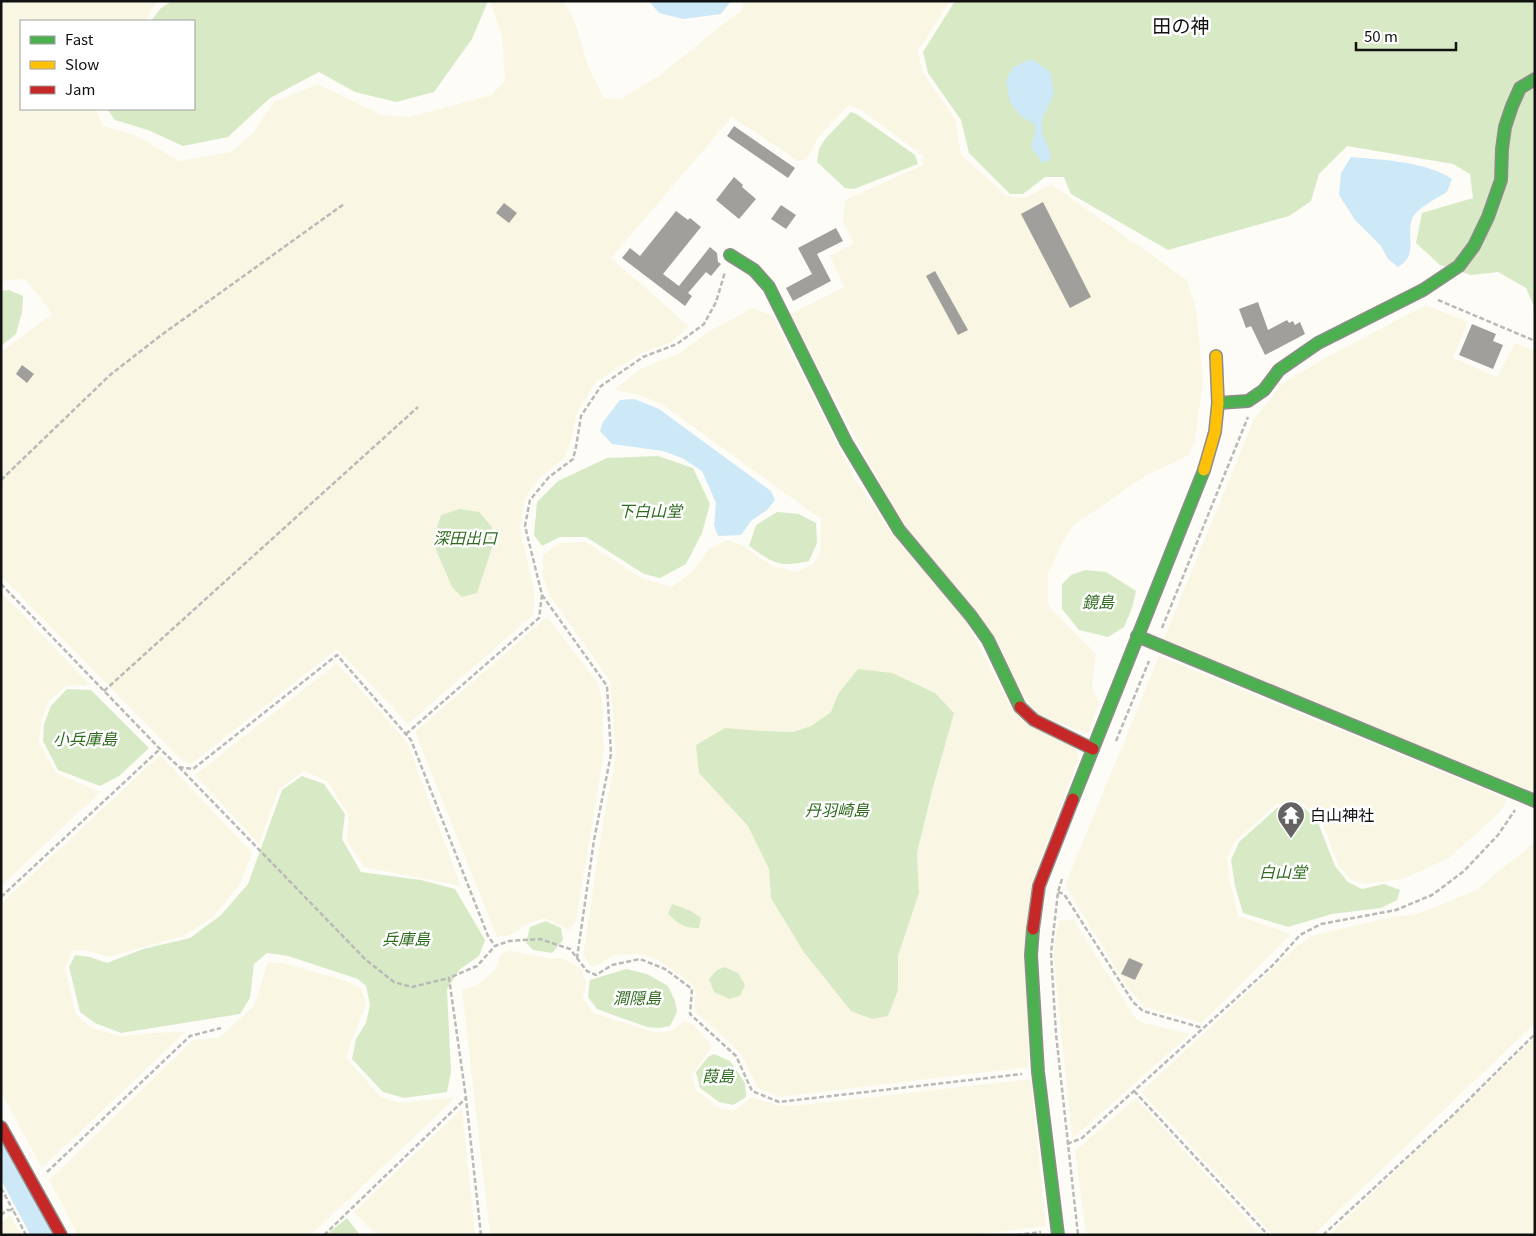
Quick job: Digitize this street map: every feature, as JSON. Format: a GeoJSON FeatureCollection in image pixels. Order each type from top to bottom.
{"type":"FeatureCollection","features":[{"type":"Feature","properties":{"kind":"street"},"geometry":{"type":"LineString","coordinates":[[1218,403],[1248,401],[1264,390],[1278,370],[1318,343],[1418,292],[1459,266],[1474,246],[1488,217],[1501,180],[1502,149],[1512,106],[1520,88],[1535,79]]}},
{"type":"Feature","properties":{"kind":"street"},"geometry":{"type":"LineString","coordinates":[[730,255],[754,270],[769,287],[846,442],[898,530],[971,616],[988,640],[1018,705],[1034,720],[1093,749]]}},
{"type":"Feature","properties":{"kind":"street"},"geometry":{"type":"LineString","coordinates":[[1058,1232],[1038,1072],[1031,955],[1039,886],[1137,636],[1202,478],[1214,432],[1218,403],[1216,356]]}},
{"type":"Feature","properties":{"kind":"street"},"geometry":{"type":"LineString","coordinates":[[1137,636],[1530,798]]}},
{"type":"Feature","properties":{"kind":"street"},"geometry":{"type":"LineString","coordinates":[[1,1127],[61,1235]]}},
{"type":"Feature","properties":{"kind":"path"},"geometry":{"type":"LineString","coordinates":[[1,480],[110,375],[160,336],[344,204]]}},
{"type":"Feature","properties":{"kind":"path"},"geometry":{"type":"LineString","coordinates":[[406,734],[539,618],[542,595],[526,526],[530,500],[549,477],[573,459],[581,416],[601,386],[643,357],[677,344],[704,324],[716,302],[730,255]]}},
{"type":"Feature","properties":{"kind":"path"},"geometry":{"type":"LineString","coordinates":[[1418,292],[1535,341]]}},
{"type":"Feature","properties":{"kind":"path"},"geometry":{"type":"LineString","coordinates":[[104,691],[418,407]]}},
{"type":"Feature","properties":{"kind":"path"},"geometry":{"type":"LineString","coordinates":[[1116,742],[1214,497],[1252,411]]}},
{"type":"Feature","properties":{"kind":"path"},"geometry":{"type":"LineString","coordinates":[[1,584],[366,960],[394,982],[412,987],[449,978],[477,966],[495,946],[509,941],[540,939],[570,949],[587,971],[596,975],[612,965],[640,959],[665,969],[692,989],[690,1014],[736,1056],[752,1091],[779,1102],[1038,1072]]}},
{"type":"Feature","properties":{"kind":"path"},"geometry":{"type":"LineString","coordinates":[[542,595],[607,686],[611,754],[594,840],[577,958]]}},
{"type":"Feature","properties":{"kind":"path"},"geometry":{"type":"LineString","coordinates":[[179,767],[193,769],[337,655],[411,740],[488,936],[495,946]]}},
{"type":"Feature","properties":{"kind":"path"},"geometry":{"type":"LineString","coordinates":[[1,897],[160,749]]}},
{"type":"Feature","properties":{"kind":"path"},"geometry":{"type":"LineString","coordinates":[[1048,1152],[1082,1138],[1273,965],[1300,935],[1321,924],[1396,910],[1432,895],[1464,871],[1530,798]]}},
{"type":"Feature","properties":{"kind":"path"},"geometry":{"type":"LineString","coordinates":[[1064,875],[1058,892],[1051,953],[1056,1034],[1078,1235]]}},
{"type":"Feature","properties":{"kind":"path"},"geometry":{"type":"LineString","coordinates":[[1058,892],[1064,894],[1133,1002],[1143,1011],[1203,1028]]}},
{"type":"Feature","properties":{"kind":"path"},"geometry":{"type":"LineString","coordinates":[[449,978],[466,1098],[481,1235]]}},
{"type":"Feature","properties":{"kind":"path"},"geometry":{"type":"LineString","coordinates":[[33,1185],[190,1036],[221,1028]]}},
{"type":"Feature","properties":{"kind":"path"},"geometry":{"type":"LineString","coordinates":[[1323,1235],[1453,1115],[1535,1034]]}},
{"type":"Feature","properties":{"kind":"path"},"geometry":{"type":"LineString","coordinates":[[1134,1091],[1268,1235]]}},
{"type":"Feature","properties":{"kind":"path"},"geometry":{"type":"LineString","coordinates":[[324,1235],[466,1098]]}},
{"type":"Feature","properties":{"kind":"path"},"geometry":{"type":"LineString","coordinates":[[1,1188],[26,1235]]}},
{"type":"Feature","properties":{"kind":"path"},"geometry":{"type":"LineString","coordinates":[[1,1215],[7,1210],[13,1210]]}},
{"type":"Feature","properties":{"kind":"path"},"geometry":{"type":"LineString","coordinates":[[1017,1235],[1058,1232]]}},
{"type":"Feature","properties":{"kind":"green space"},"geometry":{"type":"Polygon","coordinates":[[[7,1],[157,1],[146,20],[20,20],[20,110],[96,110],[102,125],[137,136],[179,161],[231,152],[253,133],[274,102],[318,84],[381,115],[409,117],[492,95],[505,80],[502,37],[490,1],[564,1],[576,25],[588,66],[604,98],[621,99],[660,75],[741,12],[745,1],[950,1],[918,51],[922,71],[955,119],[961,155],[1007,196],[1025,198],[1051,184],[1187,280],[1196,309],[1203,381],[1195,440],[1189,455],[1145,476],[1073,526],[1062,543],[1048,574],[1048,605],[1096,654],[1092,688],[1099,702],[1088,734],[1038,715],[903,526],[790,314],[844,287],[830,256],[854,244],[843,222],[845,200],[923,165],[923,156],[861,110],[849,105],[817,139],[807,159],[798,161],[732,117],[611,258],[689,326],[671,342],[642,353],[596,382],[576,415],[571,441],[565,457],[538,480],[525,498],[520,528],[535,594],[533,615],[408,724],[337,649],[191,764],[181,760],[1,576],[1,352],[52,314],[25,279],[1,281],[1,6],[7,1]]]}},
{"type":"Feature","properties":{"kind":"green space"},"geometry":{"type":"Polygon","coordinates":[[[172,1],[488,1],[472,39],[434,92],[396,102],[355,92],[319,72],[270,98],[228,137],[183,146],[148,130],[115,120],[108,110],[195,110],[195,20],[152,20],[161,8],[172,1]]]}},
{"type":"Feature","properties":{"kind":"green space"},"geometry":{"type":"Polygon","coordinates":[[[955,1],[1535,1],[1535,309],[1526,288],[1498,272],[1471,275],[1440,265],[1416,243],[1422,213],[1473,198],[1470,174],[1453,164],[1347,146],[1319,174],[1311,201],[1289,216],[1168,250],[1071,194],[1064,177],[1045,177],[1023,194],[1010,194],[969,153],[961,120],[928,73],[923,52],[955,1]]]}},
{"type":"Feature","properties":{"kind":"green space"},"geometry":{"type":"Polygon","coordinates":[[[851,112],[915,155],[918,164],[854,189],[845,188],[817,162],[819,149],[826,138],[851,112]]]}},
{"type":"Feature","properties":{"kind":"green space"},"geometry":{"type":"Polygon","coordinates":[[[9,290],[23,296],[22,312],[16,334],[1,346],[1,291],[9,290]]]}},
{"type":"Feature","properties":{"kind":"green space"},"geometry":{"type":"Polygon","coordinates":[[[1426,305],[1468,322],[1453,358],[1497,377],[1515,343],[1535,351],[1535,793],[1163,641],[1254,419],[1282,384],[1321,360],[1426,305]]]}},
{"type":"Feature","properties":{"kind":"green space"},"geometry":{"type":"Polygon","coordinates":[[[752,308],[772,315],[853,476],[898,542],[963,615],[1013,711],[1075,748],[1079,757],[1034,877],[1028,1067],[779,1097],[758,1088],[741,1054],[695,1011],[695,987],[670,968],[658,960],[640,954],[614,955],[600,964],[591,967],[583,955],[603,822],[616,756],[610,681],[550,596],[543,577],[543,555],[559,543],[586,542],[641,578],[672,587],[691,573],[710,548],[728,540],[742,545],[772,566],[797,572],[813,564],[820,552],[821,519],[660,403],[639,395],[614,390],[640,369],[678,354],[710,331],[752,308]],[[838,694],[831,712],[811,726],[793,732],[761,731],[699,773],[748,826],[769,869],[771,898],[898,990],[898,956],[919,893],[917,853],[944,749],[838,694]]]}},
{"type":"Feature","properties":{"kind":"green space","name":"下白山堂"},"geometry":{"type":"Polygon","coordinates":[[[658,456],[693,468],[710,504],[702,533],[686,564],[660,578],[644,574],[586,537],[560,537],[542,546],[534,535],[537,502],[558,481],[607,458],[658,456]]]}},
{"type":"Feature","properties":{"kind":"green space","name":"深田出口"},"geometry":{"type":"Polygon","coordinates":[[[460,509],[479,512],[492,527],[492,548],[477,593],[462,597],[452,587],[436,550],[437,528],[441,515],[460,509]]]}},
{"type":"Feature","properties":{"kind":"green space"},"geometry":{"type":"Polygon","coordinates":[[[777,512],[799,514],[816,523],[817,543],[809,561],[783,564],[771,560],[749,546],[756,525],[777,512]]]}},
{"type":"Feature","properties":{"kind":"green space","name":"鏡島"},"geometry":{"type":"Polygon","coordinates":[[[1085,570],[1106,572],[1136,591],[1132,608],[1124,627],[1108,637],[1079,630],[1062,609],[1062,584],[1071,575],[1085,570]]]}},
{"type":"Feature","properties":{"kind":"green space"},"geometry":{"type":"Polygon","coordinates":[[[1,592],[90,685],[66,686],[49,701],[42,717],[39,742],[56,773],[100,792],[1,886],[1,592]]]}},
{"type":"Feature","properties":{"kind":"green space"},"geometry":{"type":"Polygon","coordinates":[[[547,617],[598,683],[602,698],[604,752],[576,922],[569,930],[544,918],[525,925],[517,932],[497,937],[415,732],[547,617]]]}},
{"type":"Feature","properties":{"kind":"green space"},"geometry":{"type":"Polygon","coordinates":[[[1159,656],[1508,799],[1500,812],[1449,858],[1403,879],[1365,884],[1351,880],[1339,866],[1321,820],[1300,801],[1277,804],[1235,841],[1227,859],[1238,916],[1291,934],[1202,1023],[1144,1007],[1126,985],[1065,885],[1159,656]]]}},
{"type":"Feature","properties":{"kind":"green space"},"geometry":{"type":"Polygon","coordinates":[[[337,663],[407,742],[461,886],[364,867],[347,841],[349,815],[327,781],[304,771],[279,789],[259,844],[195,775],[337,663]]]}},
{"type":"Feature","properties":{"kind":"green space","name":"丹羽崎島"},"geometry":{"type":"Polygon","coordinates":[[[858,669],[892,673],[935,693],[954,713],[917,853],[919,893],[898,956],[898,990],[888,1016],[872,1019],[851,1011],[803,951],[771,898],[769,869],[748,826],[699,773],[696,745],[725,728],[793,732],[811,726],[831,712],[838,694],[858,669]]]}},
{"type":"Feature","properties":{"kind":"green space","name":"小兵庫島"},"geometry":{"type":"Polygon","coordinates":[[[67,689],[91,690],[149,748],[119,776],[100,786],[58,770],[43,741],[44,724],[51,706],[67,689]]]}},
{"type":"Feature","properties":{"kind":"green space"},"geometry":{"type":"Polygon","coordinates":[[[160,755],[252,853],[241,882],[213,917],[184,936],[108,957],[85,950],[73,951],[65,968],[76,1015],[92,1028],[120,1036],[185,1032],[42,1168],[1,1092],[1,904],[160,755]]]}},
{"type":"Feature","properties":{"kind":"green space","name":"兵庫島"},"geometry":{"type":"Polygon","coordinates":[[[302,776],[324,784],[345,814],[342,839],[361,872],[421,880],[455,889],[485,940],[479,956],[460,969],[447,989],[451,1072],[447,1092],[404,1098],[383,1092],[352,1059],[356,1039],[366,1023],[370,1005],[366,986],[358,979],[288,956],[267,953],[254,964],[250,998],[240,1014],[121,1033],[95,1023],[80,1012],[69,967],[75,955],[90,957],[107,963],[143,949],[190,938],[221,915],[248,884],[282,790],[302,776]]]}},
{"type":"Feature","properties":{"kind":"green space","name":"白山堂"},"geometry":{"type":"Polygon","coordinates":[[[1300,804],[1317,820],[1335,866],[1348,882],[1362,889],[1384,884],[1400,890],[1397,900],[1381,908],[1332,914],[1288,927],[1243,913],[1235,886],[1231,860],[1239,842],[1278,807],[1300,804]]]}},
{"type":"Feature","properties":{"kind":"green space"},"geometry":{"type":"Polygon","coordinates":[[[1535,842],[1535,1023],[1313,1235],[1273,1235],[1141,1092],[1294,949],[1311,936],[1382,919],[1420,913],[1475,891],[1535,842]]]}},
{"type":"Feature","properties":{"kind":"green space"},"geometry":{"type":"Polygon","coordinates":[[[672,904],[691,911],[701,918],[699,928],[678,923],[668,914],[672,904]]]}},
{"type":"Feature","properties":{"kind":"green space"},"geometry":{"type":"Polygon","coordinates":[[[1073,919],[1136,1019],[1144,1023],[1190,1034],[1072,1139],[1054,947],[1059,921],[1073,919]]]}},
{"type":"Feature","properties":{"kind":"green space"},"geometry":{"type":"Polygon","coordinates":[[[546,921],[561,928],[563,940],[552,953],[533,950],[526,943],[530,927],[546,921]]]}},
{"type":"Feature","properties":{"kind":"green space"},"geometry":{"type":"Polygon","coordinates":[[[508,950],[551,959],[563,958],[582,970],[586,983],[583,998],[593,1013],[654,1032],[671,1031],[684,1021],[694,1025],[712,1046],[692,1076],[696,1090],[721,1109],[735,1110],[752,1097],[776,1105],[792,1106],[1031,1079],[1046,1226],[972,1235],[490,1235],[462,990],[477,985],[495,970],[500,956],[508,950]]]}},
{"type":"Feature","properties":{"kind":"green space"},"geometry":{"type":"Polygon","coordinates":[[[268,963],[283,963],[349,982],[362,989],[366,1006],[346,1058],[381,1097],[400,1103],[456,1097],[311,1235],[78,1235],[49,1180],[193,1040],[219,1038],[254,1006],[268,963]]]}},
{"type":"Feature","properties":{"kind":"green space"},"geometry":{"type":"Polygon","coordinates":[[[725,967],[738,973],[745,985],[740,996],[729,999],[714,992],[709,979],[717,970],[725,967]]]}},
{"type":"Feature","properties":{"kind":"green space","name":"澗隠島"},"geometry":{"type":"Polygon","coordinates":[[[626,969],[647,974],[668,986],[675,1001],[677,1012],[670,1026],[659,1028],[647,1027],[597,1009],[588,997],[590,980],[626,969]]]}},
{"type":"Feature","properties":{"kind":"green space"},"geometry":{"type":"Polygon","coordinates":[[[1535,1038],[1535,1235],[1329,1235],[1535,1038]]]}},
{"type":"Feature","properties":{"kind":"green space","name":"葭島"},"geometry":{"type":"Polygon","coordinates":[[[714,1054],[730,1061],[745,1083],[746,1097],[733,1105],[719,1102],[700,1088],[696,1072],[708,1057],[714,1054]]]}},
{"type":"Feature","properties":{"kind":"green space"},"geometry":{"type":"Polygon","coordinates":[[[1136,1098],[1261,1235],[1086,1235],[1075,1151],[1136,1098]]]}},
{"type":"Feature","properties":{"kind":"green space"},"geometry":{"type":"Polygon","coordinates":[[[462,1109],[475,1235],[376,1235],[354,1212],[462,1109]]]}},
{"type":"Feature","properties":{"kind":"green space"},"geometry":{"type":"Polygon","coordinates":[[[10,1215],[21,1235],[1,1235],[1,1224],[10,1215]]]}},
{"type":"Feature","properties":{"kind":"green space"},"geometry":{"type":"Polygon","coordinates":[[[347,1218],[360,1235],[326,1235],[347,1218]]]}},
{"type":"Feature","properties":{"kind":"water"},"geometry":{"type":"Polygon","coordinates":[[[649,1],[731,1],[721,14],[683,19],[659,13],[649,1]]]}},
{"type":"Feature","properties":{"kind":"water"},"geometry":{"type":"Polygon","coordinates":[[[1032,59],[1050,72],[1054,93],[1042,119],[1042,133],[1051,154],[1050,160],[1043,163],[1031,147],[1036,129],[1034,124],[1022,117],[1010,103],[1006,81],[1013,67],[1032,59]]]}},
{"type":"Feature","properties":{"kind":"water"},"geometry":{"type":"Polygon","coordinates":[[[1351,157],[1416,165],[1429,168],[1452,179],[1447,192],[1415,214],[1411,224],[1409,254],[1406,260],[1398,267],[1388,259],[1381,246],[1355,220],[1339,195],[1341,173],[1351,157]]]}},
{"type":"Feature","properties":{"kind":"water"},"geometry":{"type":"Polygon","coordinates":[[[634,399],[659,409],[771,491],[775,500],[767,510],[751,521],[741,535],[718,536],[714,525],[716,503],[702,471],[682,458],[663,451],[612,444],[600,431],[603,422],[620,400],[634,399]]]}},
{"type":"Feature","properties":{"kind":"building"},"geometry":{"type":"Polygon","coordinates":[[[734,126],[795,168],[788,178],[727,136],[734,126]]]}},
{"type":"Feature","properties":{"kind":"building"},"geometry":{"type":"Polygon","coordinates":[[[734,177],[756,199],[739,219],[716,200],[734,177]]]}},
{"type":"Feature","properties":{"kind":"building"},"geometry":{"type":"Polygon","coordinates":[[[1043,202],[1091,297],[1070,308],[1021,214],[1043,202]]]}},
{"type":"Feature","properties":{"kind":"building"},"geometry":{"type":"Polygon","coordinates":[[[504,203],[517,213],[509,223],[496,213],[504,203]]]}},
{"type":"Feature","properties":{"kind":"building"},"geometry":{"type":"Polygon","coordinates":[[[781,205],[796,215],[786,229],[771,219],[781,205]]]}},
{"type":"Feature","properties":{"kind":"building"},"geometry":{"type":"Polygon","coordinates":[[[676,211],[688,220],[690,218],[701,227],[663,274],[679,286],[710,247],[717,253],[718,262],[721,264],[711,276],[706,272],[688,293],[692,296],[685,306],[622,258],[630,248],[640,256],[676,211]]]}},
{"type":"Feature","properties":{"kind":"building"},"geometry":{"type":"Polygon","coordinates":[[[836,228],[843,241],[817,254],[831,281],[793,301],[786,288],[812,274],[798,248],[836,228]]]}},
{"type":"Feature","properties":{"kind":"building"},"geometry":{"type":"Polygon","coordinates":[[[935,271],[968,330],[958,335],[926,276],[935,271]]]}},
{"type":"Feature","properties":{"kind":"building"},"geometry":{"type":"Polygon","coordinates":[[[1258,302],[1268,330],[1287,320],[1289,323],[1293,321],[1295,325],[1300,322],[1305,334],[1265,355],[1251,326],[1246,328],[1239,309],[1258,302]]]}},
{"type":"Feature","properties":{"kind":"building"},"geometry":{"type":"Polygon","coordinates":[[[1472,324],[1496,334],[1493,341],[1503,345],[1493,369],[1459,355],[1472,324]]]}},
{"type":"Feature","properties":{"kind":"building"},"geometry":{"type":"Polygon","coordinates":[[[22,365],[34,374],[27,383],[16,374],[22,365]]]}},
{"type":"Feature","properties":{"kind":"building"},"geometry":{"type":"Polygon","coordinates":[[[1129,958],[1143,964],[1135,980],[1121,974],[1129,958]]]}},
{"type":"Feature","properties":{"kind":"waterway"},"geometry":{"type":"LineString","coordinates":[[1,1154],[44,1235]]}},
{"type":"Feature","properties":{"kind":"traffic: fast"},"geometry":{"type":"LineString","coordinates":[[1218,403],[1248,401],[1264,390],[1279,370],[1318,343],[1423,290],[1459,266],[1474,246],[1488,217],[1501,180],[1505,127],[1512,106],[1520,88],[1535,79]]}},
{"type":"Feature","properties":{"kind":"traffic: fast"},"geometry":{"type":"LineString","coordinates":[[730,255],[754,270],[769,287],[846,442],[899,530],[971,616],[988,640],[1020,707]]}},
{"type":"Feature","properties":{"kind":"traffic: fast"},"geometry":{"type":"LineString","coordinates":[[1073,799],[1204,470]]}},
{"type":"Feature","properties":{"kind":"traffic: fast"},"geometry":{"type":"LineString","coordinates":[[1137,636],[1535,801]]}},
{"type":"Feature","properties":{"kind":"traffic: fast"},"geometry":{"type":"LineString","coordinates":[[1033,929],[1031,955],[1038,1072],[1058,1235]]}},
{"type":"Feature","properties":{"kind":"traffic: slow"},"geometry":{"type":"LineString","coordinates":[[1204,470],[1215,432],[1218,403],[1216,356]]}},
{"type":"Feature","properties":{"kind":"traffic: jam"},"geometry":{"type":"LineString","coordinates":[[1020,707],[1034,720],[1093,749]]}},
{"type":"Feature","properties":{"kind":"traffic: jam"},"geometry":{"type":"LineString","coordinates":[[1033,929],[1039,886],[1073,799]]}},
{"type":"Feature","properties":{"kind":"traffic: jam"},"geometry":{"type":"LineString","coordinates":[[1,1127],[61,1235]]}},
{"type":"Feature","properties":{"kind":"place","name":"白山神社"},"geometry":{"type":"Point","coordinates":[1291,839]}},
{"type":"Feature","properties":{"kind":"district","name":"田の神"},"geometry":{"type":"Point","coordinates":[1181,26]}}]}
